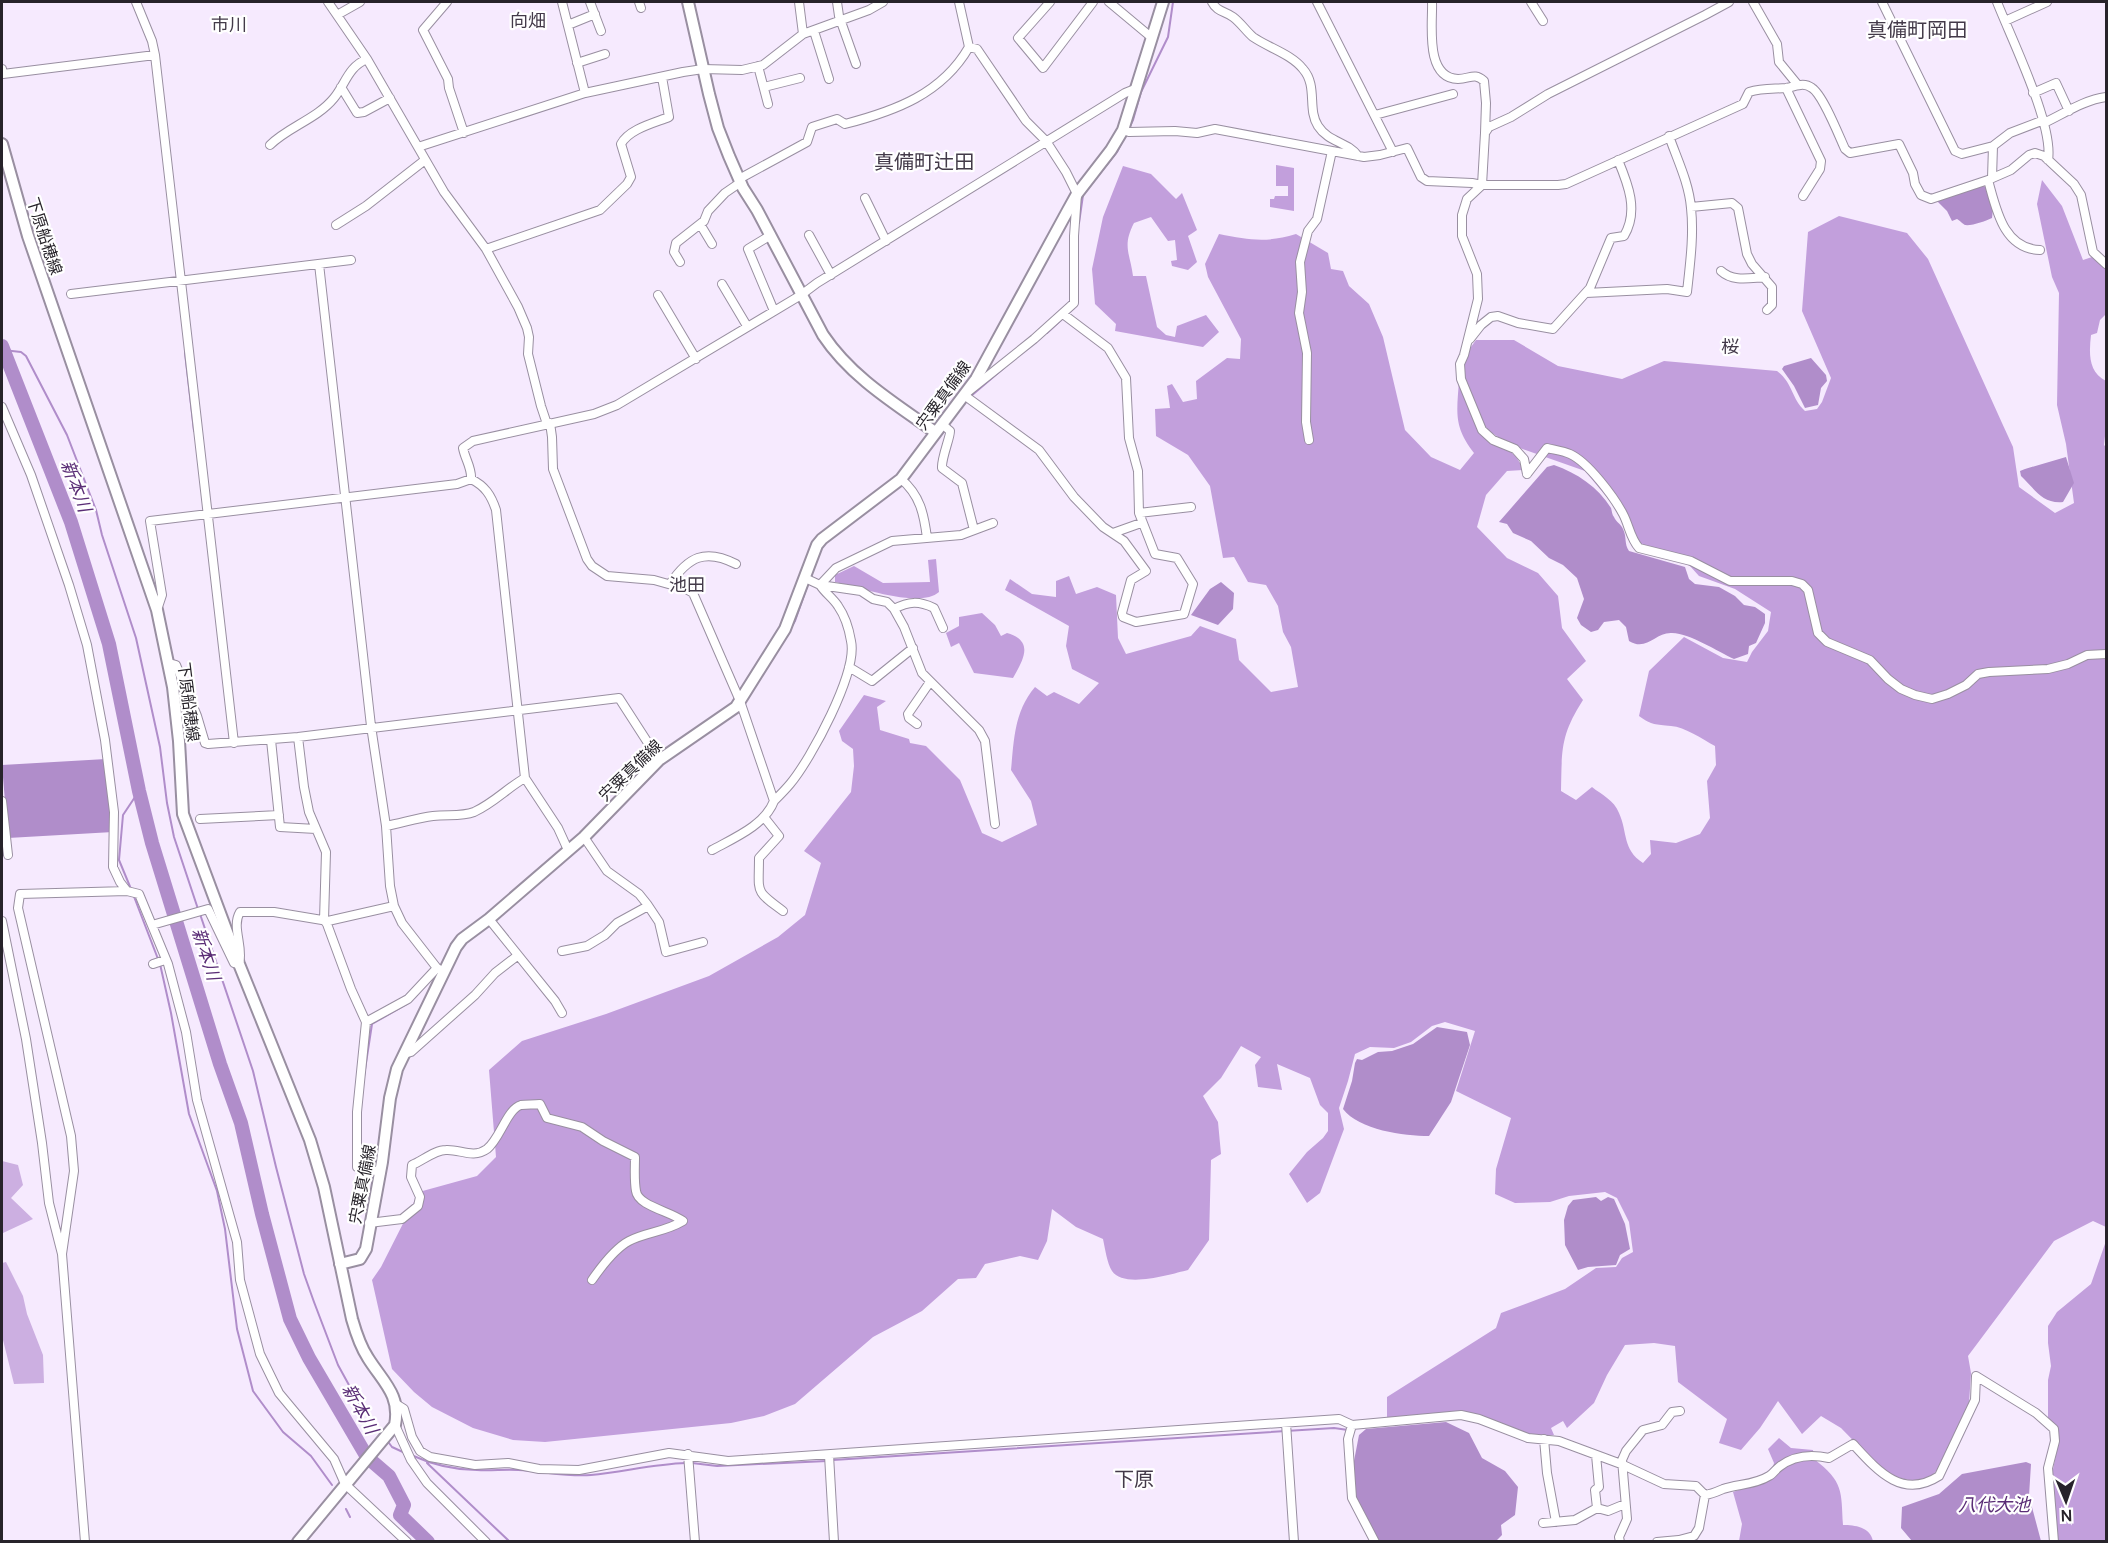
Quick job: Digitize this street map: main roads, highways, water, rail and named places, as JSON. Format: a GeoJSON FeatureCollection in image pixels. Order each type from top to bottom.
{"type":"FeatureCollection","features":[{"type":"Feature","properties":{"kind":"main road"},"geometry":{"type":"LineString","coordinates":[[688,2],[718,128],[740,180],[823,335],[846,366],[860,378],[941,427]]}},
{"type":"Feature","properties":{"kind":"main road","name":"宍粟真備線"},"geometry":{"type":"LineString","coordinates":[[340,1264],[360,1259],[366,1249],[369,1223],[381,1173],[390,1098],[397,1069],[441,970],[462,939],[489,919],[568,850],[585,839],[658,760],[729,712],[741,701],[785,629],[817,545],[901,479],[967,397],[1077,194],[1126,131],[1135,89],[1163,2]]}},
{"type":"Feature","properties":{"kind":"main road","name":"下原船穂線"},"geometry":{"type":"LineString","coordinates":[[2,144],[28,236],[157,610],[169,663],[179,741],[183,814],[239,964],[310,1140],[324,1187],[340,1264]]}},
{"type":"Feature","properties":{"kind":"main road"},"geometry":{"type":"LineString","coordinates":[[298,1542],[392,1429],[396,1404],[357,1337],[340,1264]]}},
{"type":"Feature","properties":{"kind":"water"},"geometry":{"type":"Polygon","coordinates":[[[1986,187],[1993,209],[1992,218],[1983,222],[1965,225],[1957,219],[1952,221],[1947,211],[1937,201],[1986,187]]]}},
{"type":"Feature","properties":{"kind":"water"},"geometry":{"type":"Polygon","coordinates":[[[1811,358],[1826,375],[1827,381],[1821,388],[1818,405],[1805,408],[1782,369],[1784,366],[1811,358]]]}},
{"type":"Feature","properties":{"kind":"water"},"geometry":{"type":"Polygon","coordinates":[[[2066,457],[2074,483],[2063,502],[2044,498],[2021,476],[2020,471],[2066,457]]]}},
{"type":"Feature","properties":{"kind":"water"},"geometry":{"type":"Polygon","coordinates":[[[1554,465],[1579,477],[1606,500],[1615,519],[1622,527],[1629,551],[1685,567],[1689,579],[1695,584],[1719,587],[1735,596],[1744,605],[1755,607],[1765,614],[1765,623],[1756,643],[1749,646],[1748,654],[1734,659],[1695,640],[1672,633],[1661,635],[1646,643],[1635,644],[1629,641],[1626,627],[1619,620],[1604,622],[1598,630],[1591,632],[1581,625],[1577,618],[1584,599],[1577,578],[1563,565],[1549,558],[1531,541],[1513,533],[1507,524],[1499,522],[1547,467],[1554,465]]]}},
{"type":"Feature","properties":{"kind":"water"},"geometry":{"type":"Polygon","coordinates":[[[1221,582],[1234,593],[1233,609],[1218,625],[1191,615],[1210,589],[1221,582]]]}},
{"type":"Feature","properties":{"kind":"water"},"geometry":{"type":"Polygon","coordinates":[[[106,759],[113,832],[8,838],[2,765],[106,759]]]}},
{"type":"Feature","properties":{"kind":"water"},"geometry":{"type":"Polygon","coordinates":[[[1437,1027],[1467,1032],[1470,1045],[1451,1102],[1429,1136],[1407,1135],[1371,1127],[1350,1116],[1343,1109],[1357,1059],[1362,1060],[1378,1052],[1392,1051],[1413,1044],[1437,1027]]]}},
{"type":"Feature","properties":{"kind":"water"},"geometry":{"type":"Polygon","coordinates":[[[1596,1197],[1601,1201],[1608,1197],[1614,1199],[1625,1224],[1630,1249],[1620,1255],[1616,1265],[1578,1270],[1565,1245],[1564,1220],[1568,1206],[1573,1200],[1596,1197]]]}},
{"type":"Feature","properties":{"kind":"water"},"geometry":{"type":"Polygon","coordinates":[[[1446,1422],[1469,1433],[1482,1458],[1505,1471],[1518,1487],[1515,1515],[1501,1525],[1502,1535],[1496,1541],[1379,1541],[1354,1496],[1353,1466],[1359,1435],[1366,1429],[1446,1422]]]}},
{"type":"Feature","properties":{"kind":"water","name":"八代大池"},"geometry":{"type":"Polygon","coordinates":[[[2026,1462],[2031,1464],[2029,1496],[2041,1541],[1912,1541],[1901,1528],[1902,1507],[1939,1494],[1962,1474],[2026,1462]]]}},
{"type":"Feature","properties":{"kind":"waterway"},"geometry":{"type":"LineString","coordinates":[[1079,223],[1083,195],[1117,152],[1133,120],[1141,92],[1168,37],[1173,2]]}},
{"type":"Feature","properties":{"kind":"waterway"},"geometry":{"type":"LineString","coordinates":[[1047,333],[1074,308]]}},
{"type":"Feature","properties":{"kind":"waterway","name":"新本川"},"geometry":{"type":"LineString","coordinates":[[2,346],[71,522],[109,644],[152,843],[220,1064],[241,1123],[290,1319],[309,1358],[367,1457],[389,1476],[404,1505],[400,1515],[428,1542]]}},
{"type":"Feature","properties":{"kind":"waterway"},"geometry":{"type":"LineString","coordinates":[[3,350],[21,352],[26,356],[67,435],[96,510],[136,638],[160,747],[174,837],[198,909]]}},
{"type":"Feature","properties":{"kind":"waterway"},"geometry":{"type":"LineString","coordinates":[[185,353],[194,431]]}},
{"type":"Feature","properties":{"kind":"waterway"},"geometry":{"type":"LineString","coordinates":[[971,396],[1005,367]]}},
{"type":"Feature","properties":{"kind":"waterway"},"geometry":{"type":"LineString","coordinates":[[774,656],[795,621],[808,584]]}},
{"type":"Feature","properties":{"kind":"waterway"},"geometry":{"type":"LineString","coordinates":[[131,889],[119,860],[123,815],[139,791]]}},
{"type":"Feature","properties":{"kind":"waterway"},"geometry":{"type":"LineString","coordinates":[[133,894],[158,959]]}},
{"type":"Feature","properties":{"kind":"waterway"},"geometry":{"type":"LineString","coordinates":[[200,914],[253,1071],[304,1274],[338,1365],[361,1407],[383,1435]]}},
{"type":"Feature","properties":{"kind":"waterway"},"geometry":{"type":"LineString","coordinates":[[160,964],[189,1114],[217,1191],[225,1229],[237,1329],[253,1391],[283,1432],[311,1456],[332,1485]]}},
{"type":"Feature","properties":{"kind":"waterway"},"geometry":{"type":"LineString","coordinates":[[364,1076],[372,1024],[407,1004],[416,996]]}},
{"type":"Feature","properties":{"kind":"waterway"},"geometry":{"type":"LineString","coordinates":[[361,1135],[361,1159]]}},
{"type":"Feature","properties":{"kind":"waterway"},"geometry":{"type":"LineString","coordinates":[[833,1460],[1334,1428],[1348,1430]]}},
{"type":"Feature","properties":{"kind":"waterway"},"geometry":{"type":"LineString","coordinates":[[386,1439],[392,1447],[405,1453]]}},
{"type":"Feature","properties":{"kind":"waterway"},"geometry":{"type":"LineString","coordinates":[[411,1455],[451,1468],[518,1470],[573,1475],[591,1475],[686,1463]]}},
{"type":"Feature","properties":{"kind":"waterway"},"geometry":{"type":"LineString","coordinates":[[692,1463],[717,1466],[827,1461]]}},
{"type":"Feature","properties":{"kind":"waterway"},"geometry":{"type":"LineString","coordinates":[[427,1463],[510,1542]]}},
{"type":"Feature","properties":{"kind":"waterway"},"geometry":{"type":"LineString","coordinates":[[346,1509],[350,1517]]}},
{"type":"Feature","properties":{"kind":"district","name":"向畑"},"geometry":{"type":"Point","coordinates":[528,21]}},
{"type":"Feature","properties":{"kind":"district","name":"市川"},"geometry":{"type":"Point","coordinates":[229,25]}},
{"type":"Feature","properties":{"kind":"district","name":"真備町岡田"},"geometry":{"type":"Point","coordinates":[1917,30]}},
{"type":"Feature","properties":{"kind":"district","name":"真備町辻田"},"geometry":{"type":"Point","coordinates":[924,162]}},
{"type":"Feature","properties":{"kind":"district","name":"桜"},"geometry":{"type":"Point","coordinates":[1730,347]}},
{"type":"Feature","properties":{"kind":"district","name":"池田"},"geometry":{"type":"Point","coordinates":[687,585]}},
{"type":"Feature","properties":{"kind":"district","name":"下原"},"geometry":{"type":"Point","coordinates":[1134,1479]}}]}
